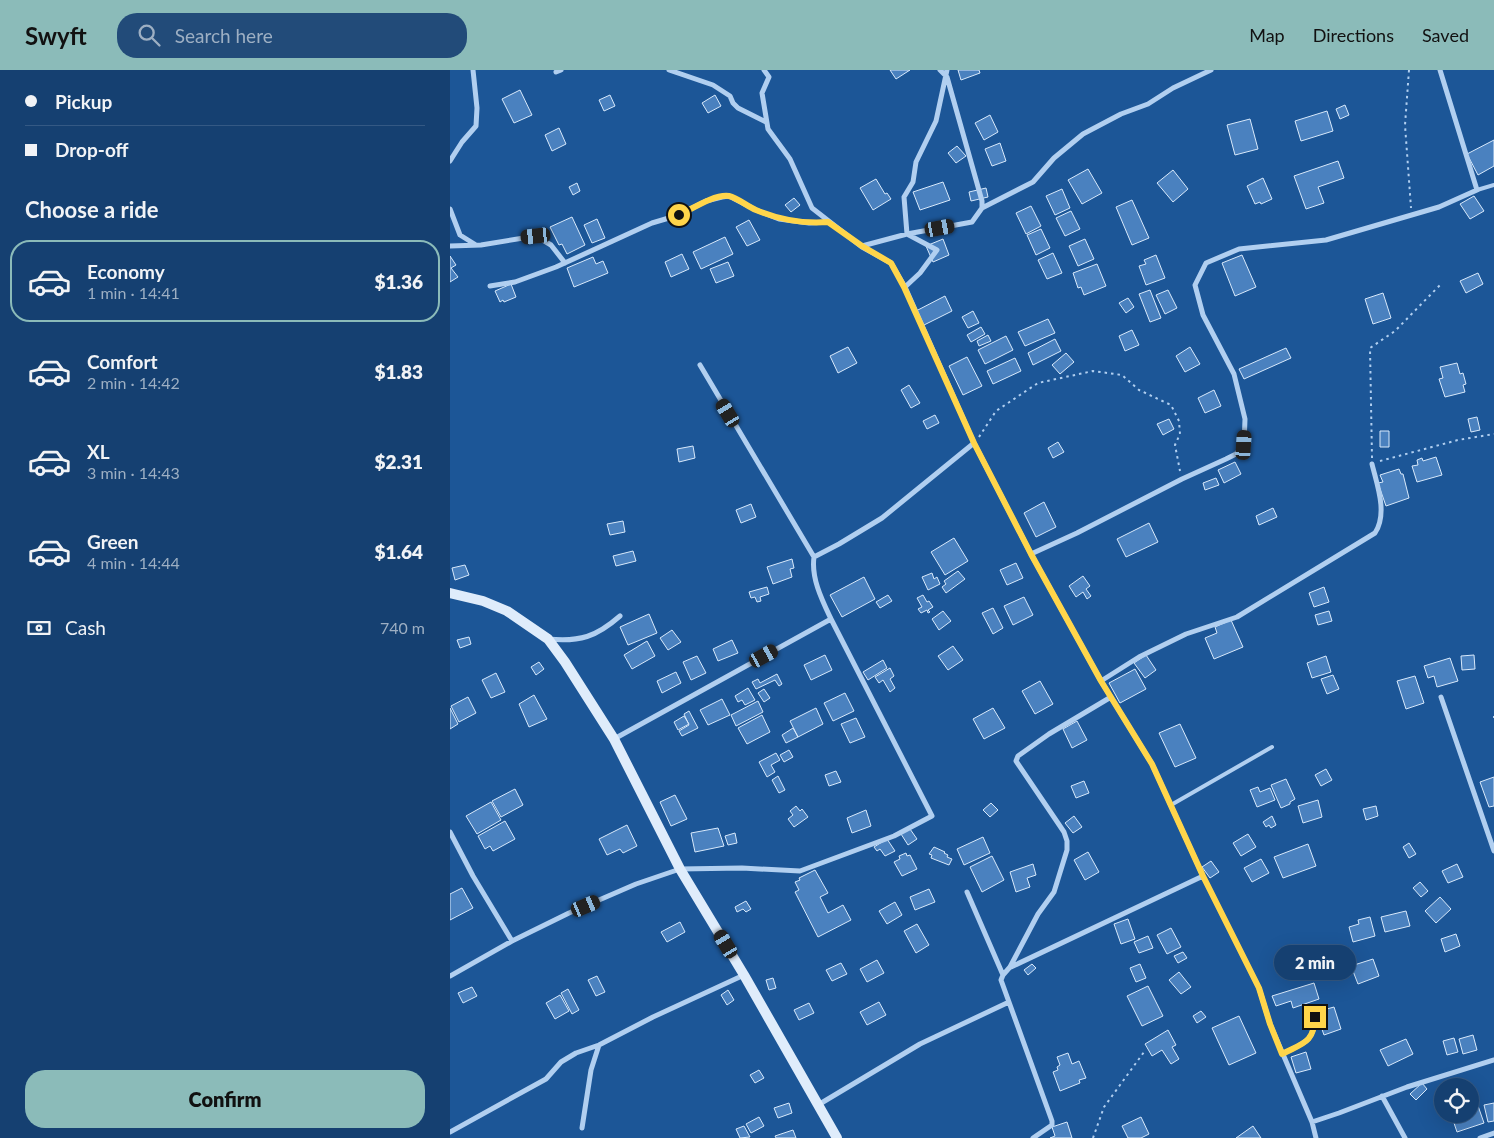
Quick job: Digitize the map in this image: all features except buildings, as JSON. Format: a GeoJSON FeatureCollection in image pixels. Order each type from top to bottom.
{"type":"FeatureCollection","features":[{"type":"Feature","properties":{"kind":"main road"},"geometry":{"type":"LineString","coordinates":[[450,593],[483,600],[507,611],[548,639],[614,739],[680,869],[744,975],[836,1138]]}},
{"type":"Feature","properties":{"kind":"street"},"geometry":{"type":"LineString","coordinates":[[450,161],[462,142],[476,126],[477,108],[473,70]]}},
{"type":"Feature","properties":{"kind":"street"},"geometry":{"type":"LineString","coordinates":[[669,70],[702,79],[714,85],[730,96],[733,104],[761,121],[766,122]]}},
{"type":"Feature","properties":{"kind":"street"},"geometry":{"type":"LineString","coordinates":[[764,70],[769,77],[762,93],[768,129],[790,159],[812,208],[862,246],[891,263],[904,287],[974,443],[1031,554],[1101,681],[1152,764],[1203,876],[1259,988],[1270,1024],[1312,1122],[1316,1138]]}},
{"type":"Feature","properties":{"kind":"street"},"geometry":{"type":"LineString","coordinates":[[940,70],[946,77],[982,201],[982,208]]}},
{"type":"Feature","properties":{"kind":"street"},"geometry":{"type":"LineString","coordinates":[[907,234],[904,197],[913,182],[916,162],[936,121],[948,70]]}},
{"type":"Feature","properties":{"kind":"street"},"geometry":{"type":"LineString","coordinates":[[862,246],[907,234],[972,222],[982,208],[1033,182],[1054,158],[1083,134],[1121,114],[1148,104],[1174,88],[1211,70]]}},
{"type":"Feature","properties":{"kind":"street"},"geometry":{"type":"LineString","coordinates":[[1031,554],[1236,454],[1244,445],[1244,419],[1234,374],[1203,315],[1195,285],[1206,263],[1239,249],[1326,240],[1439,207],[1477,190],[1440,70]]}},
{"type":"Feature","properties":{"kind":"street"},"geometry":{"type":"LineString","coordinates":[[490,286],[515,282],[565,263],[652,223],[679,215],[706,201],[722,197],[729,196],[756,210],[779,218],[809,223],[828,222]]}},
{"type":"Feature","properties":{"kind":"street"},"geometry":{"type":"LineString","coordinates":[[450,209],[460,234],[476,245]]}},
{"type":"Feature","properties":{"kind":"street"},"geometry":{"type":"LineString","coordinates":[[904,287],[920,272],[937,250],[907,234]]}},
{"type":"Feature","properties":{"kind":"street"},"geometry":{"type":"LineString","coordinates":[[450,246],[476,245],[536,236],[551,245],[565,263]]}},
{"type":"Feature","properties":{"kind":"street"},"geometry":{"type":"LineString","coordinates":[[450,976],[512,941],[569,913],[636,884],[680,869],[742,868],[800,871],[894,836],[932,816],[831,619],[814,576],[814,557],[700,365]]}},
{"type":"Feature","properties":{"kind":"street"},"geometry":{"type":"LineString","coordinates":[[814,557],[882,518],[974,443]]}},
{"type":"Feature","properties":{"kind":"street"},"geometry":{"type":"LineString","coordinates":[[1101,681],[1139,658],[1186,634],[1237,616],[1375,533],[1381,518],[1381,504],[1372,464]]}},
{"type":"Feature","properties":{"kind":"street"},"geometry":{"type":"LineString","coordinates":[[548,639],[572,640],[598,633],[620,616]]}},
{"type":"Feature","properties":{"kind":"street"},"geometry":{"type":"LineString","coordinates":[[614,739],[831,619]]}},
{"type":"Feature","properties":{"kind":"street"},"geometry":{"type":"LineString","coordinates":[[1033,1138],[1049,1128],[1052,1125],[1052,1121],[1001,980],[1038,914],[1054,892],[1067,850],[1067,841],[1064,832],[1016,761],[1018,756],[1049,734],[1111,697]]}},
{"type":"Feature","properties":{"kind":"street"},"geometry":{"type":"LineString","coordinates":[[1441,697],[1494,851]]}},
{"type":"Feature","properties":{"kind":"street"},"geometry":{"type":"LineString","coordinates":[[450,832],[473,876],[512,941]]}},
{"type":"Feature","properties":{"kind":"street"},"geometry":{"type":"LineString","coordinates":[[1010,967],[1203,876]]}},
{"type":"Feature","properties":{"kind":"street"},"geometry":{"type":"LineString","coordinates":[[967,892],[1003,975]]}},
{"type":"Feature","properties":{"kind":"street"},"geometry":{"type":"LineString","coordinates":[[450,1132],[546,1079],[560,1062],[576,1053],[599,1045],[653,1017],[744,975]]}},
{"type":"Feature","properties":{"kind":"street"},"geometry":{"type":"LineString","coordinates":[[818,1105],[920,1044],[1009,1002]]}},
{"type":"Feature","properties":{"kind":"street"},"geometry":{"type":"LineString","coordinates":[[1282,1054],[1306,1041],[1311,1036],[1314,1030],[1315,1017]]}},
{"type":"Feature","properties":{"kind":"street"},"geometry":{"type":"LineString","coordinates":[[582,1128],[586,1097],[599,1045]]}},
{"type":"Feature","properties":{"kind":"street"},"geometry":{"type":"LineString","coordinates":[[1312,1122],[1339,1114],[1382,1096],[1494,1060]]}},
{"type":"Feature","properties":{"kind":"street"},"geometry":{"type":"LineString","coordinates":[[1382,1096],[1405,1138]]}},
{"type":"Feature","properties":{"kind":"street"},"geometry":{"type":"LineString","coordinates":[[1480,1138],[1494,1133]]}},
{"type":"Feature","properties":{"kind":"lane"},"geometry":{"type":"LineString","coordinates":[[1477,190],[1494,184]]}},
{"type":"Feature","properties":{"kind":"lane"},"geometry":{"type":"LineString","coordinates":[[1171,806],[1272,747]]}},
{"type":"Feature","properties":{"kind":"path"},"geometry":{"type":"LineString","coordinates":[[1409,70],[1405,125],[1411,215]]}},
{"type":"Feature","properties":{"kind":"path"},"geometry":{"type":"LineString","coordinates":[[1441,284],[1395,331],[1370,348],[1372,464],[1388,457],[1458,440],[1494,434]]}},
{"type":"Feature","properties":{"kind":"path"},"geometry":{"type":"LineString","coordinates":[[974,443],[996,411],[1038,382],[1093,370],[1122,375],[1139,390],[1171,405],[1179,421],[1180,434],[1175,445],[1182,479]]}},
{"type":"Feature","properties":{"kind":"path"},"geometry":{"type":"LineString","coordinates":[[1093,1138],[1104,1107],[1144,1052]]}},
{"type":"Feature","properties":{"kind":"route"},"geometry":{"type":"LineString","coordinates":[[679,215],[706,201],[729,196],[756,210],[779,218],[809,223],[828,222],[862,246],[891,263],[904,287],[974,443],[1031,554],[1101,681],[1152,764],[1203,876],[1259,988],[1282,1054],[1306,1041],[1311,1036],[1314,1030],[1315,1017]]}}]}
